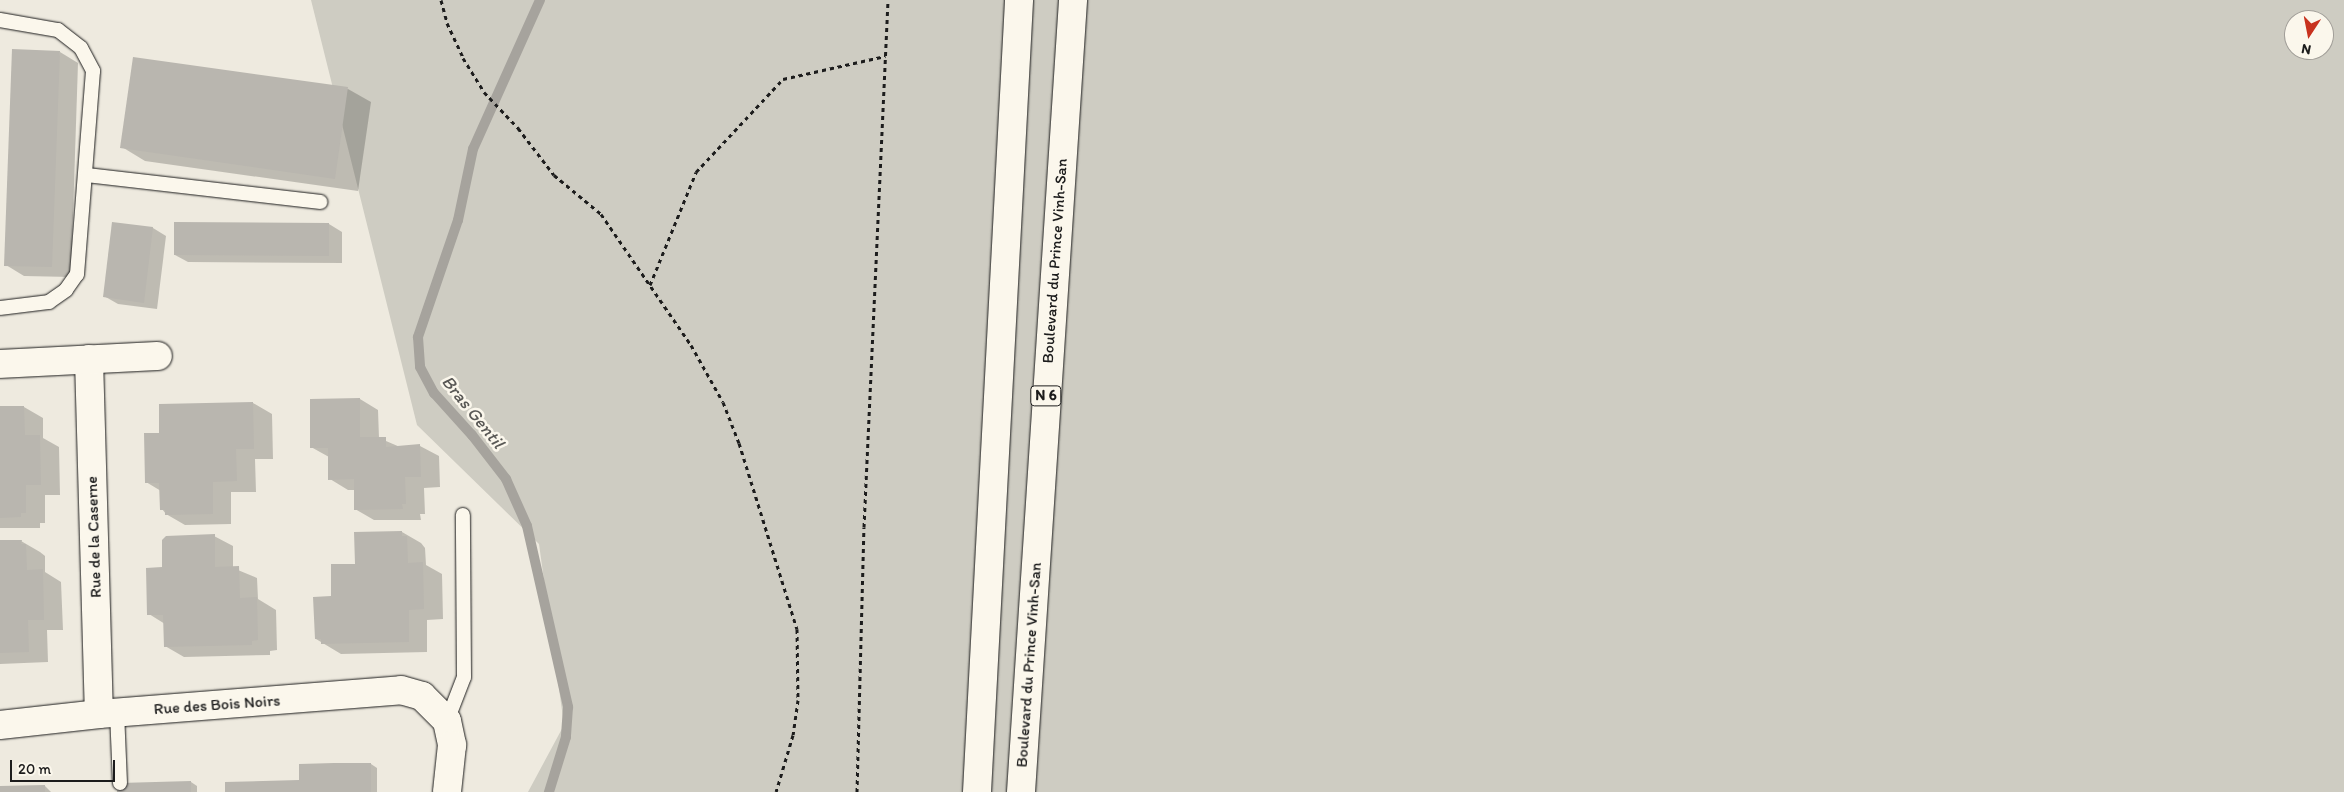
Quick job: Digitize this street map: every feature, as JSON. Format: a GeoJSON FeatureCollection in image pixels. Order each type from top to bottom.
{"type":"FeatureCollection","features":[{"type":"Feature","properties":{"kind":"main road"},"geometry":{"type":"LineString","coordinates":[[977,792],[1019,0]]}},
{"type":"Feature","properties":{"kind":"main road","name":"Boulevard du Prince Vinh-San"},"geometry":{"type":"LineString","coordinates":[[1020,792],[1073,0]]}},
{"type":"Feature","properties":{"kind":"main road"},"geometry":{"type":"LineString","coordinates":[[0,364],[158,356]]}},
{"type":"Feature","properties":{"kind":"main road","name":"Rue de la Caserne"},"geometry":{"type":"LineString","coordinates":[[89,359],[108,713]]}},
{"type":"Feature","properties":{"kind":"main road","name":"Rue des Bois Noirs"},"geometry":{"type":"LineString","coordinates":[[0,725],[108,713],[401,690],[422,696],[439,713]]}},
{"type":"Feature","properties":{"kind":"main road"},"geometry":{"type":"LineString","coordinates":[[439,713],[452,745],[447,792]]}},
{"type":"Feature","properties":{"kind":"lane"},"geometry":{"type":"LineString","coordinates":[[0,20],[58,30],[81,48],[93,71],[87,175],[77,274],[66,290],[50,302],[0,308]]}},
{"type":"Feature","properties":{"kind":"lane"},"geometry":{"type":"LineString","coordinates":[[87,175],[320,202]]}},
{"type":"Feature","properties":{"kind":"lane"},"geometry":{"type":"LineString","coordinates":[[439,713],[464,677],[463,515]]}},
{"type":"Feature","properties":{"kind":"lane"},"geometry":{"type":"LineString","coordinates":[[108,713],[120,783]]}},
{"type":"Feature","properties":{"kind":"path"},"geometry":{"type":"LineString","coordinates":[[441,0],[447,23],[463,58],[484,92],[518,128],[554,174],[601,214],[691,345],[723,402],[797,628],[798,700],[793,735],[776,792]]}},
{"type":"Feature","properties":{"kind":"path"},"geometry":{"type":"LineString","coordinates":[[857,792],[864,527],[888,0]]}},
{"type":"Feature","properties":{"kind":"path"},"geometry":{"type":"LineString","coordinates":[[650,285],[696,172],[782,79],[885,56]]}},
{"type":"Feature","properties":{"kind":"shaded area"},"geometry":{"type":"Polygon","coordinates":[[[311,0],[2344,0],[2344,792],[528,792],[564,725],[539,544],[417,425],[311,0]]]}},
{"type":"Feature","properties":{"kind":"building"},"geometry":{"type":"Polygon","coordinates":[[[12,49],[60,51],[52,267],[4,266],[12,49]]]}},
{"type":"Feature","properties":{"kind":"building"},"geometry":{"type":"Polygon","coordinates":[[[133,57],[348,87],[335,179],[120,148],[133,57]]]}},
{"type":"Feature","properties":{"kind":"building"},"geometry":{"type":"Polygon","coordinates":[[[112,222],[153,227],[144,303],[103,297],[112,222]]]}},
{"type":"Feature","properties":{"kind":"building"},"geometry":{"type":"Polygon","coordinates":[[[174,222],[329,223],[329,256],[174,255],[174,222]]]}},
{"type":"Feature","properties":{"kind":"building"},"geometry":{"type":"Polygon","coordinates":[[[360,398],[360,437],[386,437],[386,447],[420,444],[421,477],[405,477],[406,504],[402,504],[403,509],[354,510],[354,479],[328,480],[328,448],[310,448],[310,399],[360,398]]]}},
{"type":"Feature","properties":{"kind":"building"},"geometry":{"type":"Polygon","coordinates":[[[253,402],[254,449],[236,449],[237,481],[213,482],[213,514],[165,515],[165,510],[160,510],[159,483],[145,483],[144,433],[159,433],[159,404],[253,402]]]}},
{"type":"Feature","properties":{"kind":"building"},"geometry":{"type":"Polygon","coordinates":[[[0,406],[24,406],[25,435],[40,435],[41,485],[26,485],[26,513],[21,513],[21,517],[0,518],[0,406]]]}},
{"type":"Feature","properties":{"kind":"building"},"geometry":{"type":"Polygon","coordinates":[[[402,531],[402,536],[407,536],[408,563],[423,562],[424,609],[409,610],[409,642],[321,644],[321,639],[315,639],[313,597],[331,596],[331,564],[355,564],[354,532],[402,531]]]}},
{"type":"Feature","properties":{"kind":"building"},"geometry":{"type":"Polygon","coordinates":[[[215,534],[215,567],[239,566],[240,598],[257,597],[258,640],[252,641],[252,645],[164,647],[163,615],[147,615],[146,568],[162,567],[162,540],[166,536],[215,534]]]}},
{"type":"Feature","properties":{"kind":"building"},"geometry":{"type":"Polygon","coordinates":[[[0,540],[22,540],[21,544],[26,544],[27,570],[43,569],[44,620],[28,620],[29,652],[0,653],[0,540]]]}},
{"type":"Feature","properties":{"kind":"building"},"geometry":{"type":"Polygon","coordinates":[[[371,763],[371,792],[225,792],[225,782],[299,780],[299,764],[371,763]]]}},
{"type":"Feature","properties":{"kind":"building"},"geometry":{"type":"Polygon","coordinates":[[[191,781],[191,792],[117,792],[117,783],[191,781]]]}},
{"type":"Feature","properties":{"kind":"building"},"geometry":{"type":"Polygon","coordinates":[[[45,785],[45,792],[0,792],[0,786],[45,785]]]}},
{"type":"Feature","properties":{"kind":"waterway","name":"Bras Gentil"},"geometry":{"type":"LineString","coordinates":[[540,0],[473,149],[458,220],[418,337],[420,367],[434,393],[472,435],[506,479],[527,526],[568,707],[566,737],[549,792]]}}]}
